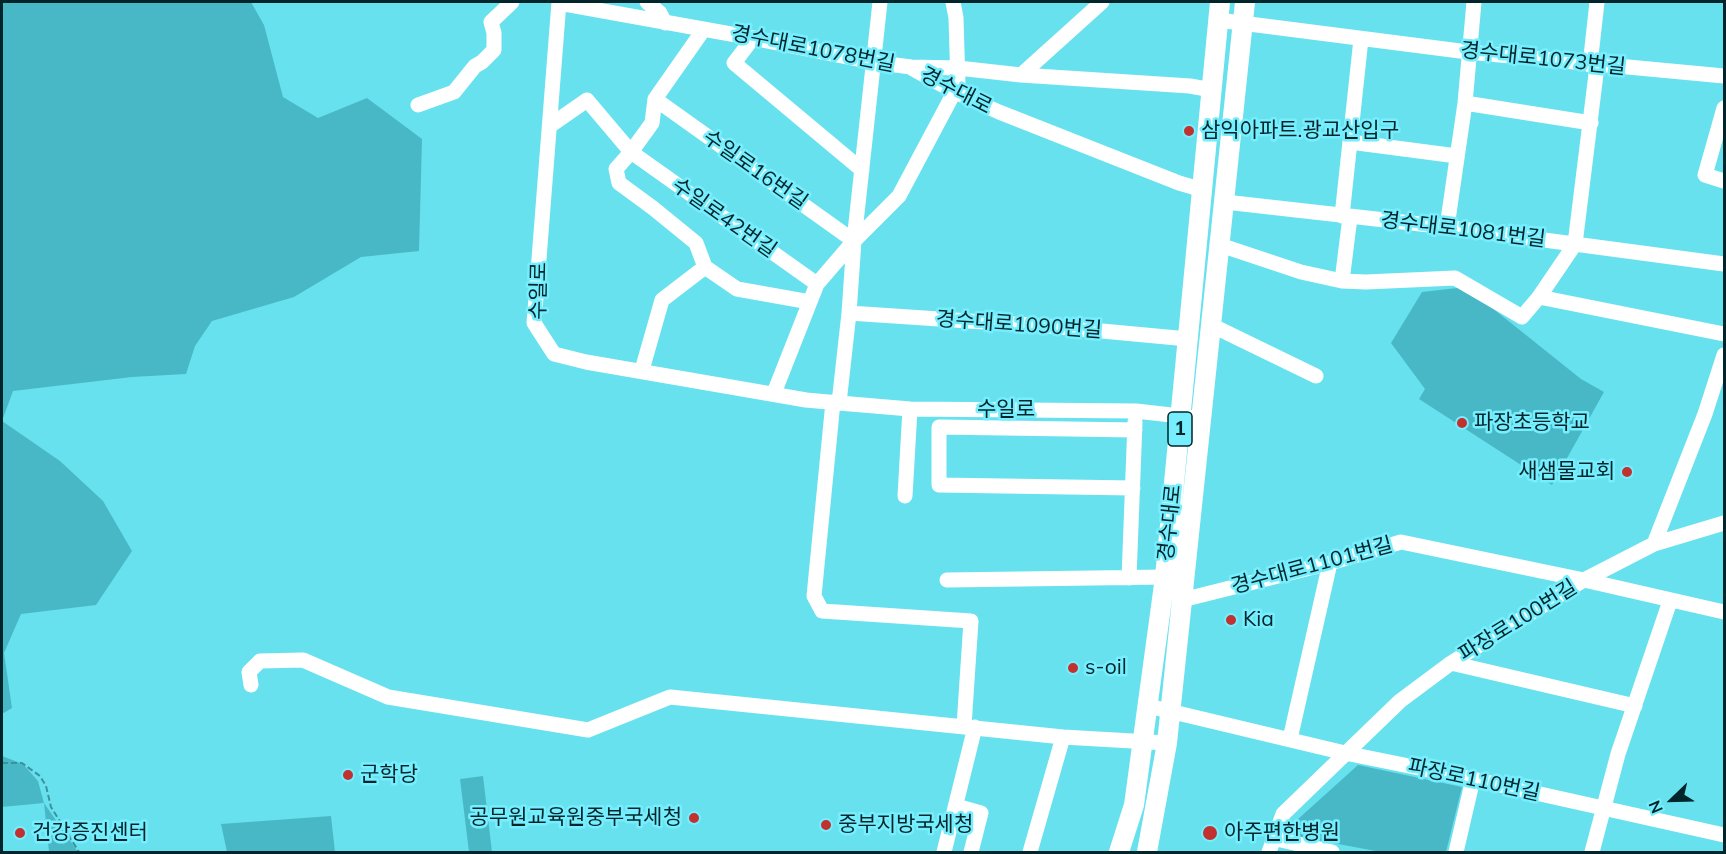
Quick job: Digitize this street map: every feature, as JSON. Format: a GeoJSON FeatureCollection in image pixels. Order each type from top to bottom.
{"type":"FeatureCollection","features":[{"type":"Feature","properties":{"kind":"main road","name":"경수대로"},"geometry":{"type":"LineString","coordinates":[[1147,852],[1167,743],[1245,2]]}},
{"type":"Feature","properties":{"kind":"main road","name":"경수대로"},"geometry":{"type":"LineString","coordinates":[[1119,852],[1134,805],[1165,577],[1219,11]]}},
{"type":"Feature","properties":{"kind":"main road"},"geometry":{"type":"LineString","coordinates":[[1155,648],[1177,651]]}},
{"type":"Feature","properties":{"kind":"street"},"geometry":{"type":"LineString","coordinates":[[418,105],[454,92],[475,66],[494,50],[494,33],[491,22],[512,2]]}},
{"type":"Feature","properties":{"kind":"street","name":"경수대로1078번길"},"geometry":{"type":"LineString","coordinates":[[559,2],[910,68],[958,68],[1021,75],[1190,86],[1212,90]]}},
{"type":"Feature","properties":{"kind":"street","name":"수일로"},"geometry":{"type":"LineString","coordinates":[[559,2],[534,323],[554,354],[586,362],[806,400],[836,403],[910,409],[1136,411],[1203,418]]}},
{"type":"Feature","properties":{"kind":"street"},"geometry":{"type":"LineString","coordinates":[[647,2],[660,13],[665,23]]}},
{"type":"Feature","properties":{"kind":"street"},"geometry":{"type":"LineString","coordinates":[[880,2],[854,241],[849,314],[836,403],[814,596],[822,611],[970,621],[969,727],[957,806],[944,852]]}},
{"type":"Feature","properties":{"kind":"street"},"geometry":{"type":"LineString","coordinates":[[774,393],[817,284],[854,241],[899,196],[955,92],[958,85],[958,68],[953,2]]}},
{"type":"Feature","properties":{"kind":"street"},"geometry":{"type":"LineString","coordinates":[[1021,75],[1102,2]]}},
{"type":"Feature","properties":{"kind":"street"},"geometry":{"type":"LineString","coordinates":[[1447,227],[1465,103],[1474,2]]}},
{"type":"Feature","properties":{"kind":"street"},"geometry":{"type":"LineString","coordinates":[[1575,244],[1591,123],[1597,2]]}},
{"type":"Feature","properties":{"kind":"street","name":"경수대로1073번길"},"geometry":{"type":"LineString","coordinates":[[1219,11],[1242,23],[1361,39],[1594,65],[1725,76]]}},
{"type":"Feature","properties":{"kind":"street","name":"경수대로1078번길"},"geometry":{"type":"LineString","coordinates":[[631,152],[652,123],[655,99],[704,29]]}},
{"type":"Feature","properties":{"kind":"street"},"geometry":{"type":"LineString","coordinates":[[753,38],[734,63],[862,170]]}},
{"type":"Feature","properties":{"kind":"street"},"geometry":{"type":"LineString","coordinates":[[1361,39],[1350,142],[1457,156]]}},
{"type":"Feature","properties":{"kind":"street","name":"경수대로"},"geometry":{"type":"LineString","coordinates":[[910,68],[955,92],[1050,133],[1179,183],[1203,190]]}},
{"type":"Feature","properties":{"kind":"street","name":"수일로16번길"},"geometry":{"type":"LineString","coordinates":[[655,99],[854,241]]}},
{"type":"Feature","properties":{"kind":"street","name":"수일로42번길"},"geometry":{"type":"LineString","coordinates":[[551,125],[587,100],[631,152],[817,284]]}},
{"type":"Feature","properties":{"kind":"street"},"geometry":{"type":"LineString","coordinates":[[1465,103],[1591,123]]}},
{"type":"Feature","properties":{"kind":"street"},"geometry":{"type":"LineString","coordinates":[[1725,108],[1705,175],[1725,181]]}},
{"type":"Feature","properties":{"kind":"street","name":"경수대로1081번길"},"geometry":{"type":"LineString","coordinates":[[1350,142],[1342,281],[1455,278],[1522,317],[1539,297],[1575,244]]}},
{"type":"Feature","properties":{"kind":"street","name":"수일로42번길"},"geometry":{"type":"LineString","coordinates":[[631,152],[616,169],[619,183],[696,243],[705,267],[737,289],[810,302]]}},
{"type":"Feature","properties":{"kind":"street","name":"경수대로1081번길"},"geometry":{"type":"LineString","coordinates":[[1225,202],[1447,227],[1725,264]]}},
{"type":"Feature","properties":{"kind":"street"},"geometry":{"type":"LineString","coordinates":[[1220,244],[1301,272],[1342,281]]}},
{"type":"Feature","properties":{"kind":"street"},"geometry":{"type":"LineString","coordinates":[[642,370],[662,300],[705,267]]}},
{"type":"Feature","properties":{"kind":"street"},"geometry":{"type":"LineString","coordinates":[[1539,297],[1725,334]]}},
{"type":"Feature","properties":{"kind":"street","name":"경수대로1090번길"},"geometry":{"type":"LineString","coordinates":[[849,314],[1059,327],[1188,339]]}},
{"type":"Feature","properties":{"kind":"street"},"geometry":{"type":"LineString","coordinates":[[1211,325],[1316,376]]}},
{"type":"Feature","properties":{"kind":"street"},"geometry":{"type":"LineString","coordinates":[[1654,544],[1725,355]]}},
{"type":"Feature","properties":{"kind":"street"},"geometry":{"type":"LineString","coordinates":[[1710,398],[1725,405]]}},
{"type":"Feature","properties":{"kind":"street"},"geometry":{"type":"LineString","coordinates":[[905,496],[910,409]]}},
{"type":"Feature","properties":{"kind":"street"},"geometry":{"type":"LineString","coordinates":[[1129,578],[1136,411]]}},
{"type":"Feature","properties":{"kind":"street"},"geometry":{"type":"LineString","coordinates":[[1133,488],[939,485],[939,427],[1135,430]]}},
{"type":"Feature","properties":{"kind":"street"},"geometry":{"type":"LineString","coordinates":[[1584,580],[1654,544],[1725,523]]}},
{"type":"Feature","properties":{"kind":"street","name":"경수대로1101번길"},"geometry":{"type":"LineString","coordinates":[[1182,600],[1330,563],[1401,542],[1584,580]]}},
{"type":"Feature","properties":{"kind":"street"},"geometry":{"type":"LineString","coordinates":[[1290,739],[1330,563]]}},
{"type":"Feature","properties":{"kind":"street"},"geometry":{"type":"LineString","coordinates":[[947,580],[1165,577]]}},
{"type":"Feature","properties":{"kind":"street","name":"파장로100번길"},"geometry":{"type":"LineString","coordinates":[[1271,845],[1283,814],[1400,701],[1451,663],[1584,580],[1725,612]]}},
{"type":"Feature","properties":{"kind":"street"},"geometry":{"type":"LineString","coordinates":[[1592,852],[1617,754],[1670,601]]}},
{"type":"Feature","properties":{"kind":"street"},"geometry":{"type":"LineString","coordinates":[[251,686],[249,672],[260,661],[303,660],[388,697],[588,730],[670,697],[1063,737],[1167,743]]}},
{"type":"Feature","properties":{"kind":"street","name":"파장로100번길"},"geometry":{"type":"LineString","coordinates":[[1451,663],[1635,706]]}},
{"type":"Feature","properties":{"kind":"street","name":"파장로110번길"},"geometry":{"type":"LineString","coordinates":[[1148,706],[1346,753],[1473,778],[1725,835]]}},
{"type":"Feature","properties":{"kind":"street"},"geometry":{"type":"LineString","coordinates":[[1030,852],[1063,737]]}},
{"type":"Feature","properties":{"kind":"street"},"geometry":{"type":"LineString","coordinates":[[1456,852],[1473,778]]}},
{"type":"Feature","properties":{"kind":"street"},"geometry":{"type":"LineString","coordinates":[[957,806],[981,813],[971,852]]}},
{"type":"Feature","properties":{"kind":"street"},"geometry":{"type":"LineString","coordinates":[[1271,845],[1332,852]]}},
{"type":"Feature","properties":{"kind":"path"},"geometry":{"type":"LineString","coordinates":[[2,763],[22,763],[40,776],[46,786],[51,807],[79,852]]}},
{"type":"Feature","properties":{"kind":"shaded area"},"geometry":{"type":"Polygon","coordinates":[[[2,2],[251,2],[264,25],[283,97],[318,118],[367,98],[422,139],[419,251],[361,257],[294,297],[212,321],[195,346],[186,374],[132,377],[13,391],[2,421],[2,2]]]}},
{"type":"Feature","properties":{"kind":"shaded area"},"geometry":{"type":"Polygon","coordinates":[[[1466,287],[1581,379],[1604,392],[1552,485],[1419,399],[1425,389],[1391,343],[1422,292],[1466,287]]]}},
{"type":"Feature","properties":{"kind":"shaded area"},"geometry":{"type":"Polygon","coordinates":[[[2,421],[60,461],[103,501],[132,551],[96,605],[21,614],[4,653],[12,708],[2,714],[2,421]]]}},
{"type":"Feature","properties":{"kind":"shaded area"},"geometry":{"type":"Polygon","coordinates":[[[2,756],[23,764],[38,781],[44,803],[2,807],[2,756]]]}},
{"type":"Feature","properties":{"kind":"shaded area"},"geometry":{"type":"Polygon","coordinates":[[[1358,765],[1462,787],[1446,852],[1381,852],[1290,835],[1297,820],[1358,765]]]}},
{"type":"Feature","properties":{"kind":"shaded area"},"geometry":{"type":"Polygon","coordinates":[[[483,776],[492,852],[469,852],[460,779],[483,776]]]}},
{"type":"Feature","properties":{"kind":"shaded area"},"geometry":{"type":"Polygon","coordinates":[[[44,803],[78,852],[49,852],[44,803]]]}},
{"type":"Feature","properties":{"kind":"shaded area"},"geometry":{"type":"Polygon","coordinates":[[[331,816],[335,852],[227,852],[221,824],[331,816]]]}},
{"type":"Feature","properties":{"kind":"place","name":"삼익아파트.광교산입구"},"geometry":{"type":"Point","coordinates":[1189,131]}},
{"type":"Feature","properties":{"kind":"place","name":"파장초등학교"},"geometry":{"type":"Point","coordinates":[1462,423]}},
{"type":"Feature","properties":{"kind":"place","name":"새샘물교회"},"geometry":{"type":"Point","coordinates":[1627,472]}},
{"type":"Feature","properties":{"kind":"place","name":"Kia"},"geometry":{"type":"Point","coordinates":[1231,620]}},
{"type":"Feature","properties":{"kind":"place","name":"s-oil"},"geometry":{"type":"Point","coordinates":[1073,668]}},
{"type":"Feature","properties":{"kind":"place","name":"군학당"},"geometry":{"type":"Point","coordinates":[348,775]}},
{"type":"Feature","properties":{"kind":"place","name":"공무원교육원중부국세청"},"geometry":{"type":"Point","coordinates":[694,818]}},
{"type":"Feature","properties":{"kind":"place","name":"중부지방국세청"},"geometry":{"type":"Point","coordinates":[826,825]}},
{"type":"Feature","properties":{"kind":"place","name":"건강증진센터"},"geometry":{"type":"Point","coordinates":[20,833]}},
{"type":"Feature","properties":{"kind":"place","name":"아주편한병원"},"geometry":{"type":"Point","coordinates":[1210,833]}}]}
